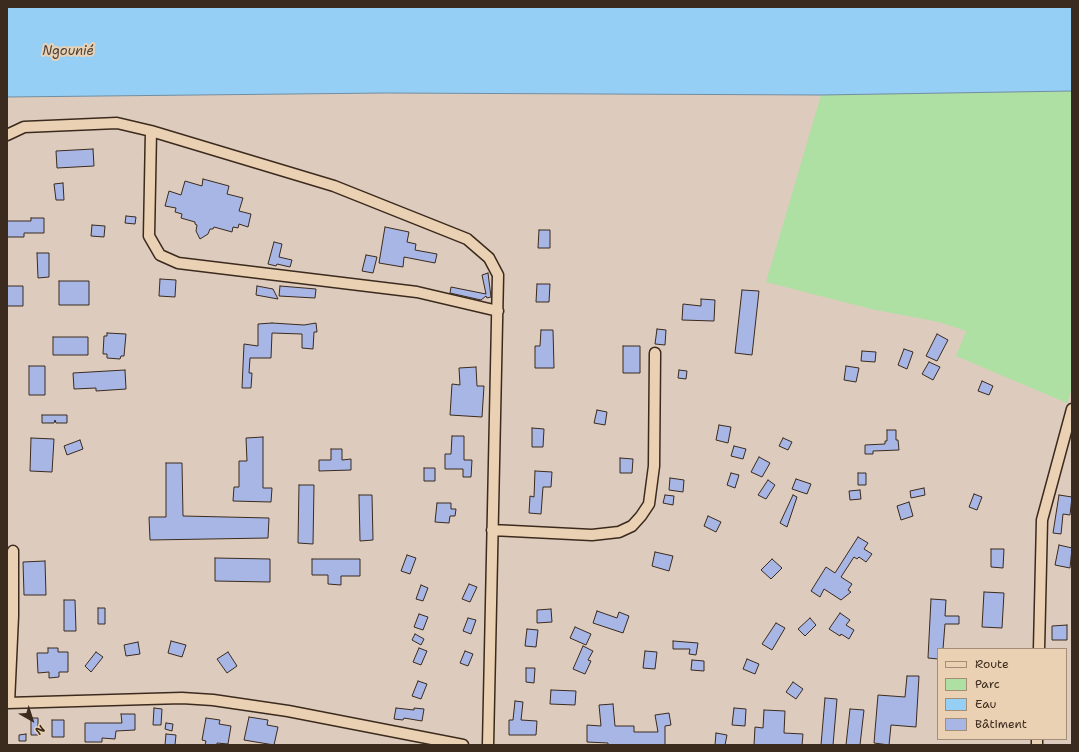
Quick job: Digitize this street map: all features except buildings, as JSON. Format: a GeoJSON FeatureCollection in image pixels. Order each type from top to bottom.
{"type":"FeatureCollection","features":[{"type":"Feature","properties":{"kind":"street"},"geometry":{"type":"LineString","coordinates":[[7,135],[24,128],[117,123],[334,186],[467,239],[489,258],[498,275],[498,311],[488,745]]}},
{"type":"Feature","properties":{"kind":"street"},"geometry":{"type":"LineString","coordinates":[[151,132],[149,236],[160,255],[178,263],[418,292],[498,311]]}},
{"type":"Feature","properties":{"kind":"street"},"geometry":{"type":"LineString","coordinates":[[492,530],[592,535],[619,532],[632,526],[649,504],[654,466],[655,353]]}},
{"type":"Feature","properties":{"kind":"street"},"geometry":{"type":"LineString","coordinates":[[1039,648],[1042,520],[1072,409]]}},
{"type":"Feature","properties":{"kind":"street"},"geometry":{"type":"LineString","coordinates":[[13,552],[13,616],[8,703],[182,698],[213,700],[288,711],[464,745]]}},
{"type":"Feature","properties":{"kind":"green space"},"geometry":{"type":"Polygon","coordinates":[[[1072,91],[1072,387],[1067,403],[956,356],[966,331],[939,322],[871,309],[766,282],[821,95],[1072,91]]]}},
{"type":"Feature","properties":{"kind":"water","name":"Ngounié"},"geometry":{"type":"Polygon","coordinates":[[[7,7],[1072,7],[1072,91],[821,95],[385,93],[7,97],[7,7]]]}}]}
